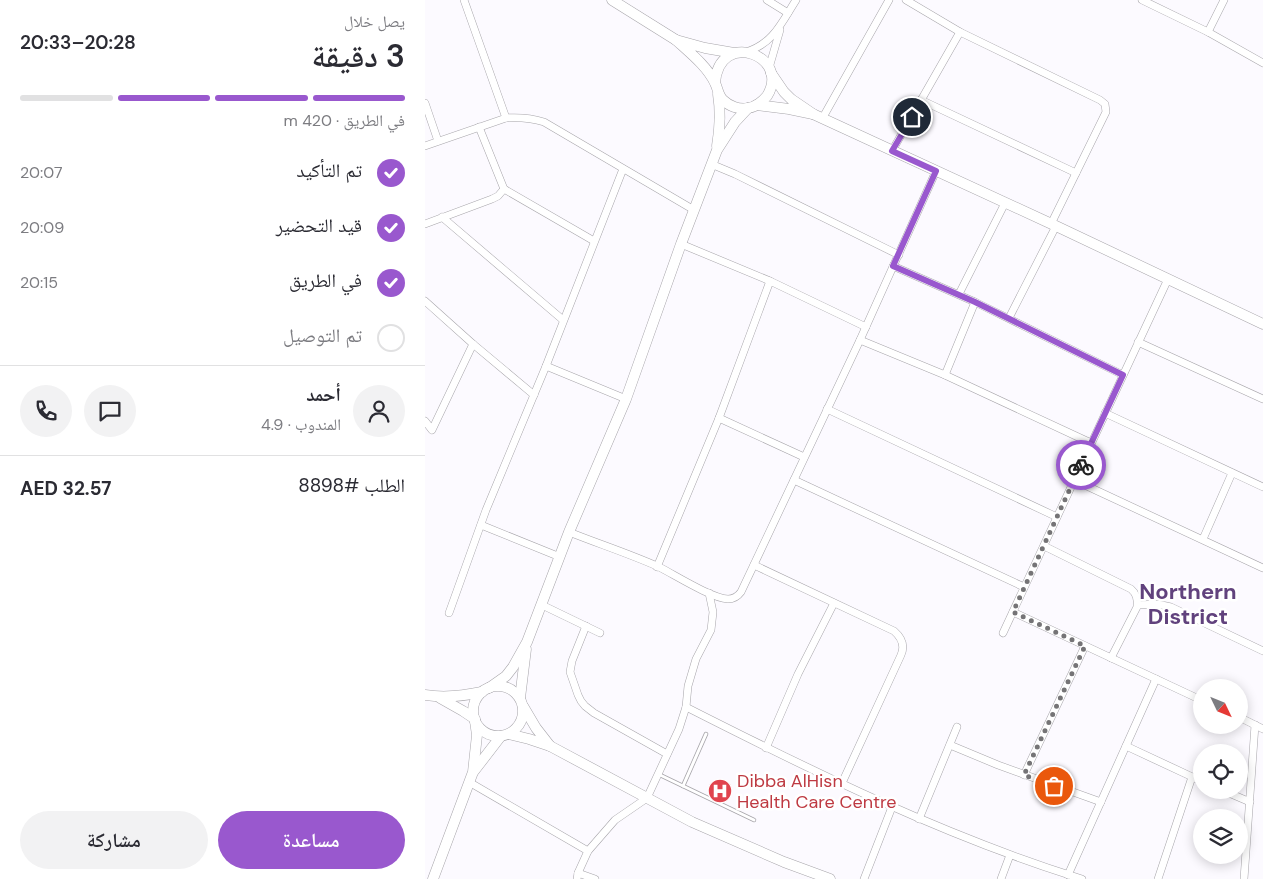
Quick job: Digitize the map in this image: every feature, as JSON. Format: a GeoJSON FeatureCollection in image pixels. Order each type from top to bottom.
{"type":"FeatureCollection","features":[{"type":"Feature","properties":{"kind":"street"},"geometry":{"type":"LineString","coordinates":[[464,0],[506,118]]}},
{"type":"Feature","properties":{"kind":"street"},"geometry":{"type":"LineString","coordinates":[[612,0],[676,40],[693,55],[723,100],[730,105],[739,108],[789,109],[817,117],[1005,202],[1263,324]]}},
{"type":"Feature","properties":{"kind":"street"},"geometry":{"type":"LineString","coordinates":[[767,0],[786,16]]}},
{"type":"Feature","properties":{"kind":"street"},"geometry":{"type":"LineString","coordinates":[[717,150],[720,106],[716,88],[716,74],[719,65],[726,58],[736,53],[754,49],[769,40],[796,0]]}},
{"type":"Feature","properties":{"kind":"street"},"geometry":{"type":"LineString","coordinates":[[817,117],[889,0]]}},
{"type":"Feature","properties":{"kind":"street"},"geometry":{"type":"LineString","coordinates":[[906,0],[960,32],[1101,100],[1105,104],[1106,112],[1009,318]]}},
{"type":"Feature","properties":{"kind":"street"},"geometry":{"type":"LineString","coordinates":[[1142,0],[1208,32],[1263,63]]}},
{"type":"Feature","properties":{"kind":"street"},"geometry":{"type":"LineString","coordinates":[[1208,32],[1224,0]]}},
{"type":"Feature","properties":{"kind":"street"},"geometry":{"type":"LineString","coordinates":[[786,16],[776,42],[770,71],[772,83],[769,92],[764,100],[735,122],[717,150],[681,244],[626,399],[569,532],[527,642],[506,676],[485,690],[477,698],[473,714],[479,728],[486,733],[493,736],[505,735],[529,739],[550,746],[692,822],[784,862],[830,879]]}},
{"type":"Feature","properties":{"kind":"street"},"geometry":{"type":"LineString","coordinates":[[892,151],[960,32]]}},
{"type":"Feature","properties":{"kind":"street"},"geometry":{"type":"LineString","coordinates":[[676,40],[705,48],[736,53],[745,52],[759,57],[784,92],[817,117]]}},
{"type":"Feature","properties":{"kind":"street"},"geometry":{"type":"LineString","coordinates":[[921,100],[1076,173]]}},
{"type":"Feature","properties":{"kind":"street"},"geometry":{"type":"LineString","coordinates":[[425,103],[438,141]]}},
{"type":"Feature","properties":{"kind":"street"},"geometry":{"type":"LineString","coordinates":[[425,146],[506,118],[534,119],[544,122],[694,210]]}},
{"type":"Feature","properties":{"kind":"street"},"geometry":{"type":"LineString","coordinates":[[479,127],[504,190],[594,241]]}},
{"type":"Feature","properties":{"kind":"street"},"geometry":{"type":"LineString","coordinates":[[711,164],[899,255]]}},
{"type":"Feature","properties":{"kind":"street"},"geometry":{"type":"LineString","coordinates":[[449,614],[481,525],[546,366],[623,168]]}},
{"type":"Feature","properties":{"kind":"street"},"geometry":{"type":"LineString","coordinates":[[569,532],[657,566],[709,593],[727,599],[735,597],[741,592],[860,340],[936,171]]}},
{"type":"Feature","properties":{"kind":"street"},"geometry":{"type":"LineString","coordinates":[[425,224],[492,199],[504,190]]}},
{"type":"Feature","properties":{"kind":"street"},"geometry":{"type":"LineString","coordinates":[[959,294],[1005,202]]}},
{"type":"Feature","properties":{"kind":"street"},"geometry":{"type":"LineString","coordinates":[[442,217],[563,320]]}},
{"type":"Feature","properties":{"kind":"street"},"geometry":{"type":"LineString","coordinates":[[681,244],[770,281],[866,327]]}},
{"type":"Feature","properties":{"kind":"street"},"geometry":{"type":"LineString","coordinates":[[893,266],[959,294],[1123,375]]}},
{"type":"Feature","properties":{"kind":"street"},"geometry":{"type":"LineString","coordinates":[[1003,633],[1168,279]]}},
{"type":"Feature","properties":{"kind":"street"},"geometry":{"type":"LineString","coordinates":[[657,566],[719,418],[770,281]]}},
{"type":"Feature","properties":{"kind":"street"},"geometry":{"type":"LineString","coordinates":[[425,302],[534,394]]}},
{"type":"Feature","properties":{"kind":"street"},"geometry":{"type":"LineString","coordinates":[[945,375],[975,302]]}},
{"type":"Feature","properties":{"kind":"street"},"geometry":{"type":"LineString","coordinates":[[860,340],[945,375],[1091,443]]}},
{"type":"Feature","properties":{"kind":"street"},"geometry":{"type":"LineString","coordinates":[[1138,342],[1263,399]]}},
{"type":"Feature","properties":{"kind":"street"},"geometry":{"type":"LineString","coordinates":[[425,421],[432,430],[473,344]]}},
{"type":"Feature","properties":{"kind":"street"},"geometry":{"type":"LineString","coordinates":[[546,366],[626,399]]}},
{"type":"Feature","properties":{"kind":"street"},"geometry":{"type":"LineString","coordinates":[[827,410],[1057,517]]}},
{"type":"Feature","properties":{"kind":"street"},"geometry":{"type":"LineString","coordinates":[[1105,413],[1263,487]]}},
{"type":"Feature","properties":{"kind":"street"},"geometry":{"type":"LineString","coordinates":[[719,418],[805,457]]}},
{"type":"Feature","properties":{"kind":"street"},"geometry":{"type":"LineString","coordinates":[[1203,539],[1232,473]]}},
{"type":"Feature","properties":{"kind":"street"},"geometry":{"type":"LineString","coordinates":[[794,480],[1025,588]]}},
{"type":"Feature","properties":{"kind":"street"},"geometry":{"type":"LineString","coordinates":[[1074,480],[1263,568]]}},
{"type":"Feature","properties":{"kind":"street"},"geometry":{"type":"LineString","coordinates":[[481,525],[560,557]]}},
{"type":"Feature","properties":{"kind":"street"},"geometry":{"type":"LineString","coordinates":[[1044,546],[1136,594],[1136,610],[1111,658]]}},
{"type":"Feature","properties":{"kind":"street"},"geometry":{"type":"LineString","coordinates":[[754,565],[894,631],[901,640],[903,647],[901,655],[842,783]]}},
{"type":"Feature","properties":{"kind":"street"},"geometry":{"type":"LineString","coordinates":[[595,879],[578,876],[588,851],[615,820],[647,798],[679,728],[688,686],[697,659],[711,630],[713,612],[709,593]]}},
{"type":"Feature","properties":{"kind":"street"},"geometry":{"type":"LineString","coordinates":[[767,748],[802,667],[834,603]]}},
{"type":"Feature","properties":{"kind":"street"},"geometry":{"type":"LineString","coordinates":[[1137,604],[1157,604],[1171,607],[1263,651]]}},
{"type":"Feature","properties":{"kind":"street"},"geometry":{"type":"LineString","coordinates":[[542,605],[600,633]]}},
{"type":"Feature","properties":{"kind":"street"},"geometry":{"type":"LineString","coordinates":[[1013,612],[1193,696]]}},
{"type":"Feature","properties":{"kind":"street"},"geometry":{"type":"LineString","coordinates":[[586,626],[570,667],[571,677],[581,701],[594,713],[667,754]]}},
{"type":"Feature","properties":{"kind":"street"},"geometry":{"type":"LineString","coordinates":[[471,777],[505,735],[516,729],[521,722],[527,642]]}},
{"type":"Feature","properties":{"kind":"street"},"geometry":{"type":"LineString","coordinates":[[1024,775],[1085,646]]}},
{"type":"Feature","properties":{"kind":"street"},"geometry":{"type":"LineString","coordinates":[[1068,875],[1156,679]]}},
{"type":"Feature","properties":{"kind":"street"},"geometry":{"type":"LineString","coordinates":[[425,695],[437,697],[467,695],[498,686],[506,687],[514,691],[536,728],[550,746]]}},
{"type":"Feature","properties":{"kind":"street"},"geometry":{"type":"LineString","coordinates":[[433,879],[471,777],[477,735],[475,720],[463,710],[437,697]]}},
{"type":"Feature","properties":{"kind":"street"},"geometry":{"type":"LineString","coordinates":[[685,707],[767,748],[919,819],[1010,855],[1082,879]]}},
{"type":"Feature","properties":{"kind":"street"},"geometry":{"type":"LineString","coordinates":[[1248,722],[1263,729]]}},
{"type":"Feature","properties":{"kind":"street"},"geometry":{"type":"LineString","coordinates":[[1245,879],[1255,725]]}},
{"type":"Feature","properties":{"kind":"street"},"geometry":{"type":"LineString","coordinates":[[919,819],[957,727]]}},
{"type":"Feature","properties":{"kind":"street"},"geometry":{"type":"LineString","coordinates":[[949,745],[998,766],[1101,802]]}},
{"type":"Feature","properties":{"kind":"street"},"geometry":{"type":"LineString","coordinates":[[1126,746],[1192,777],[1158,879]]}},
{"type":"Feature","properties":{"kind":"street"},"geometry":{"type":"LineString","coordinates":[[471,777],[588,851]]}},
{"type":"Feature","properties":{"kind":"street"},"geometry":{"type":"LineString","coordinates":[[1243,799],[1250,802]]}},
{"type":"Feature","properties":{"kind":"street"},"geometry":{"type":"LineString","coordinates":[[864,879],[892,807]]}},
{"type":"Feature","properties":{"kind":"street"},"geometry":{"type":"LineString","coordinates":[[1001,879],[1010,855]]}},
{"type":"Feature","properties":{"kind":"lane"},"geometry":{"type":"LineString","coordinates":[[683,786],[707,734]]}},
{"type":"Feature","properties":{"kind":"lane"},"geometry":{"type":"LineString","coordinates":[[658,774],[754,820]]}},
{"type":"Feature","properties":{"kind":"way so far"},"geometry":{"type":"LineString","coordinates":[[1054,786],[1024,775],[1085,646],[1013,612],[1081,465]]}},
{"type":"Feature","properties":{"kind":"place","name":"Dibba AlHisn Health Care Centre"},"geometry":{"type":"Point","coordinates":[720,791]}},
{"type":"Feature","properties":{"kind":"district","name":"Northern District"},"geometry":{"type":"Point","coordinates":[1188,604]}},
{"type":"Feature","properties":{"kind":"route"},"geometry":{"type":"LineString","coordinates":[[912,117],[892,151],[936,171],[893,266],[975,302],[1123,375],[1081,465]]}}]}
